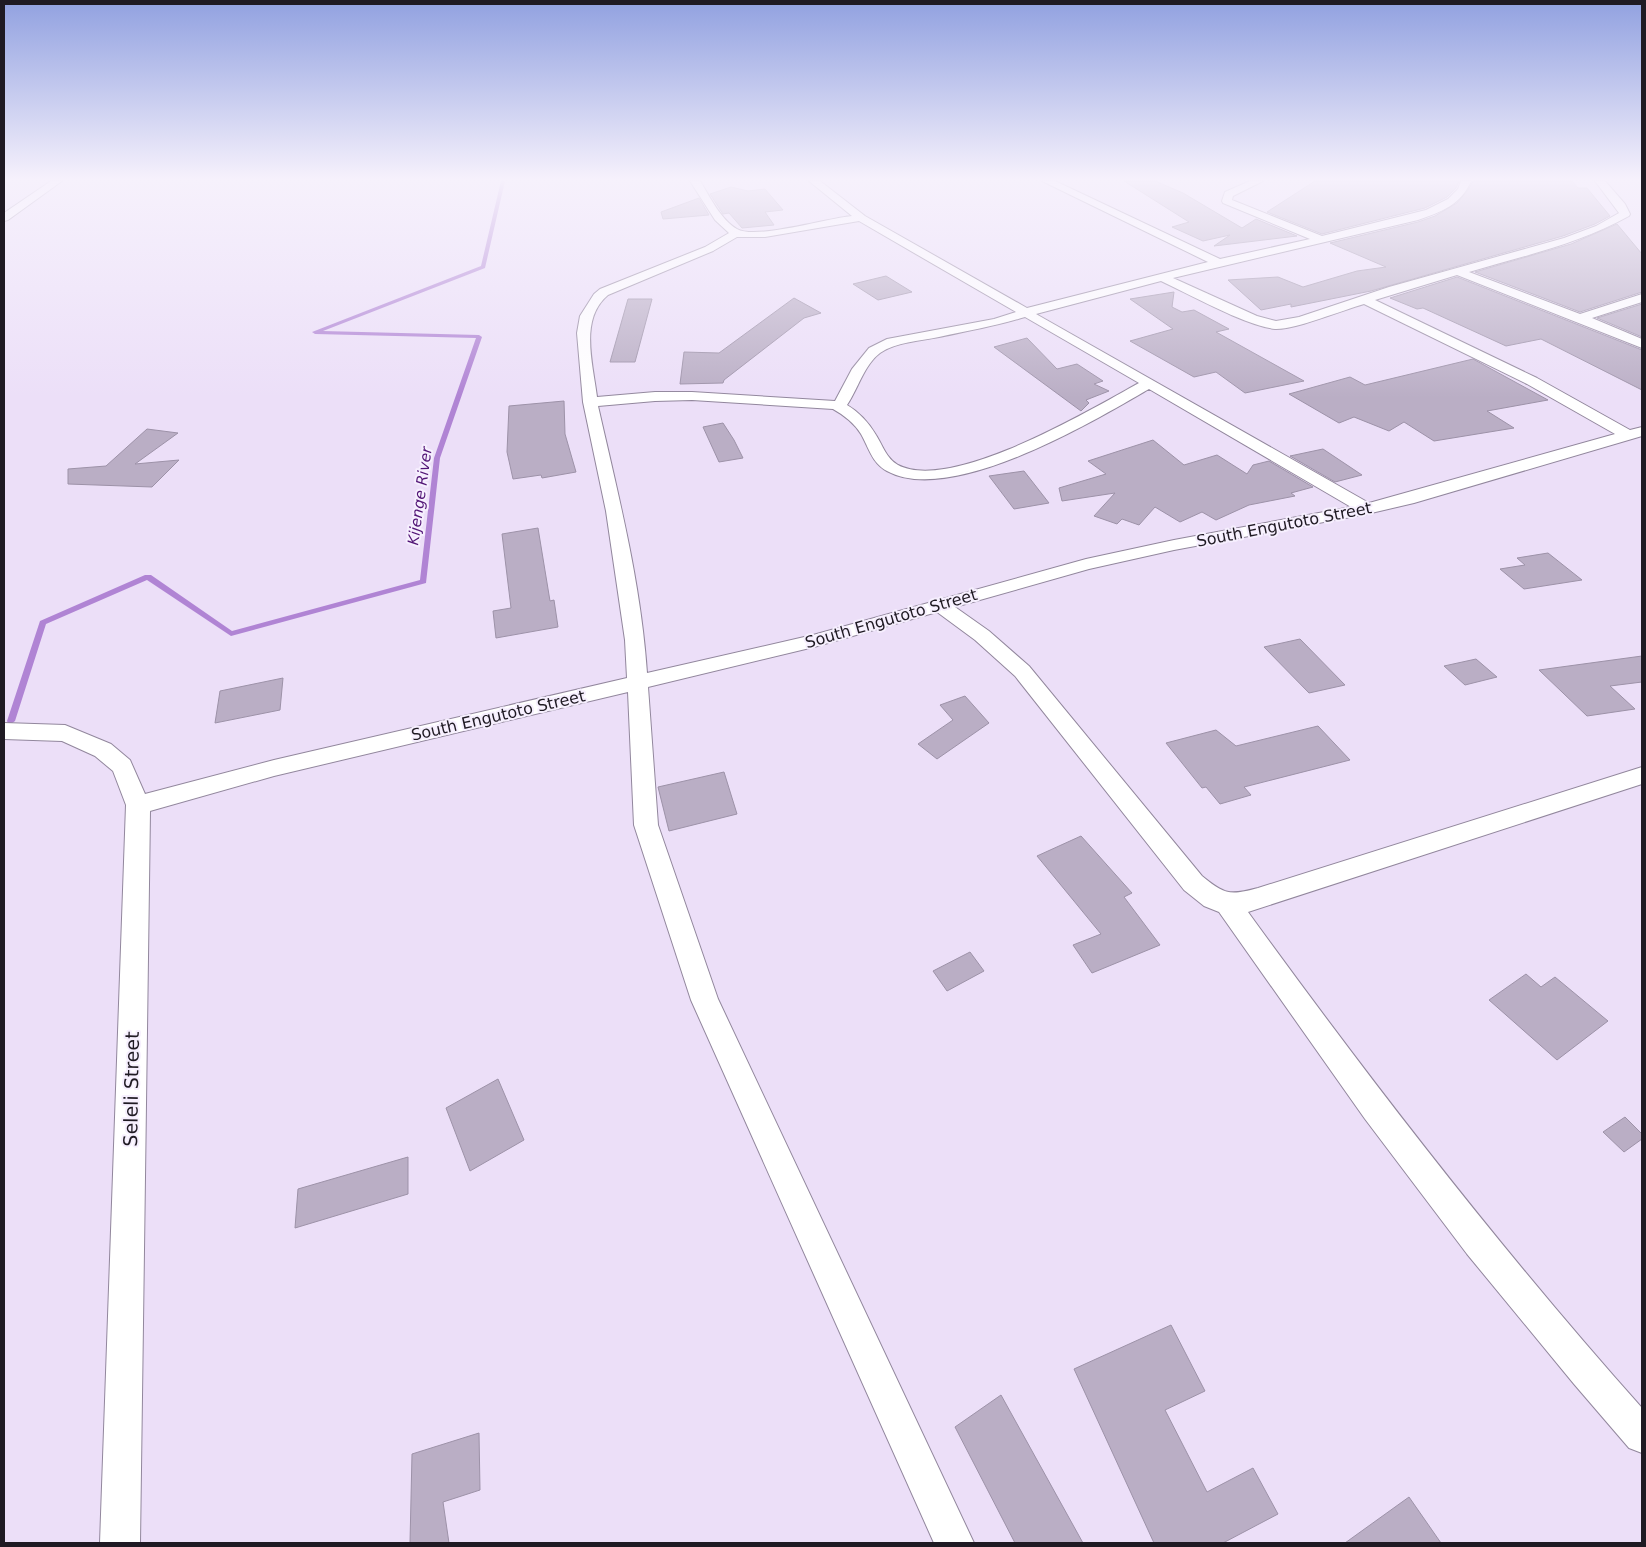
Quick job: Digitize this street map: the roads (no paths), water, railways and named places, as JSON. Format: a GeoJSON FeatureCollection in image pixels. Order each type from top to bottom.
{"type":"FeatureCollection","features":[{"type":"Feature","properties":{"kind":"street"},"geometry":{"type":"LineString","coordinates":[[699,253],[611,289],[598,297],[586,316],[583,334],[590,402],[614,511],[635,640],[646,825],[704,1000],[954,1543]]}},
{"type":"Feature","properties":{"kind":"street"},"geometry":{"type":"LineString","coordinates":[[923,253],[1367,509]]}},
{"type":"Feature","properties":{"kind":"street"},"geometry":{"type":"LineString","coordinates":[[1198,253],[1219,263]]}},
{"type":"Feature","properties":{"kind":"street"},"geometry":{"type":"LineString","coordinates":[[839,406],[859,369],[880,347],[898,340],[996,322],[1026,312],[1263,253]]}},
{"type":"Feature","properties":{"kind":"street"},"geometry":{"type":"LineString","coordinates":[[1162,277],[1232,310],[1265,323],[1276,325],[1302,320],[1393,290],[1523,253]]}},
{"type":"Feature","properties":{"kind":"street"},"geometry":{"type":"LineString","coordinates":[[1459,272],[1642,344]]}},
{"type":"Feature","properties":{"kind":"street"},"geometry":{"type":"LineString","coordinates":[[1580,318],[1642,298]]}},
{"type":"Feature","properties":{"kind":"street"},"geometry":{"type":"LineString","coordinates":[[1366,300],[1635,433]]}},
{"type":"Feature","properties":{"kind":"street"},"geometry":{"type":"LineString","coordinates":[[590,402],[678,396],[839,406],[861,424],[870,436],[877,455],[881,460],[899,472],[916,476],[938,475],[964,470],[1006,456],[1084,420],[1148,384]]}},
{"type":"Feature","properties":{"kind":"street","name":"South Engutoto Street"},"geometry":{"type":"LineString","coordinates":[[138,805],[274,768],[814,641],[938,604],[1086,564],[1174,544],[1367,509],[1635,433]]}},
{"type":"Feature","properties":{"kind":"street"},"geometry":{"type":"LineString","coordinates":[[938,604],[993,642],[1022,671],[1193,883],[1208,896],[1227,903],[1248,901],[1288,889],[1642,775]]}},
{"type":"Feature","properties":{"kind":"street","name":"Seleli Street"},"geometry":{"type":"LineString","coordinates":[[4,731],[65,733],[103,750],[122,766],[138,805],[120,1543]]}},
{"type":"Feature","properties":{"kind":"street"},"geometry":{"type":"LineString","coordinates":[[1227,903],[1304,1014],[1443,1198],[1575,1360],[1642,1435]]}},
{"type":"Feature","properties":{"kind":"waterway","name":"Kijenge River"},"geometry":{"type":"LineString","coordinates":[[11,721],[43,623],[148,577],[231,634],[423,581],[437,458],[479,337],[315,332],[483,267],[486,253]]}}]}
